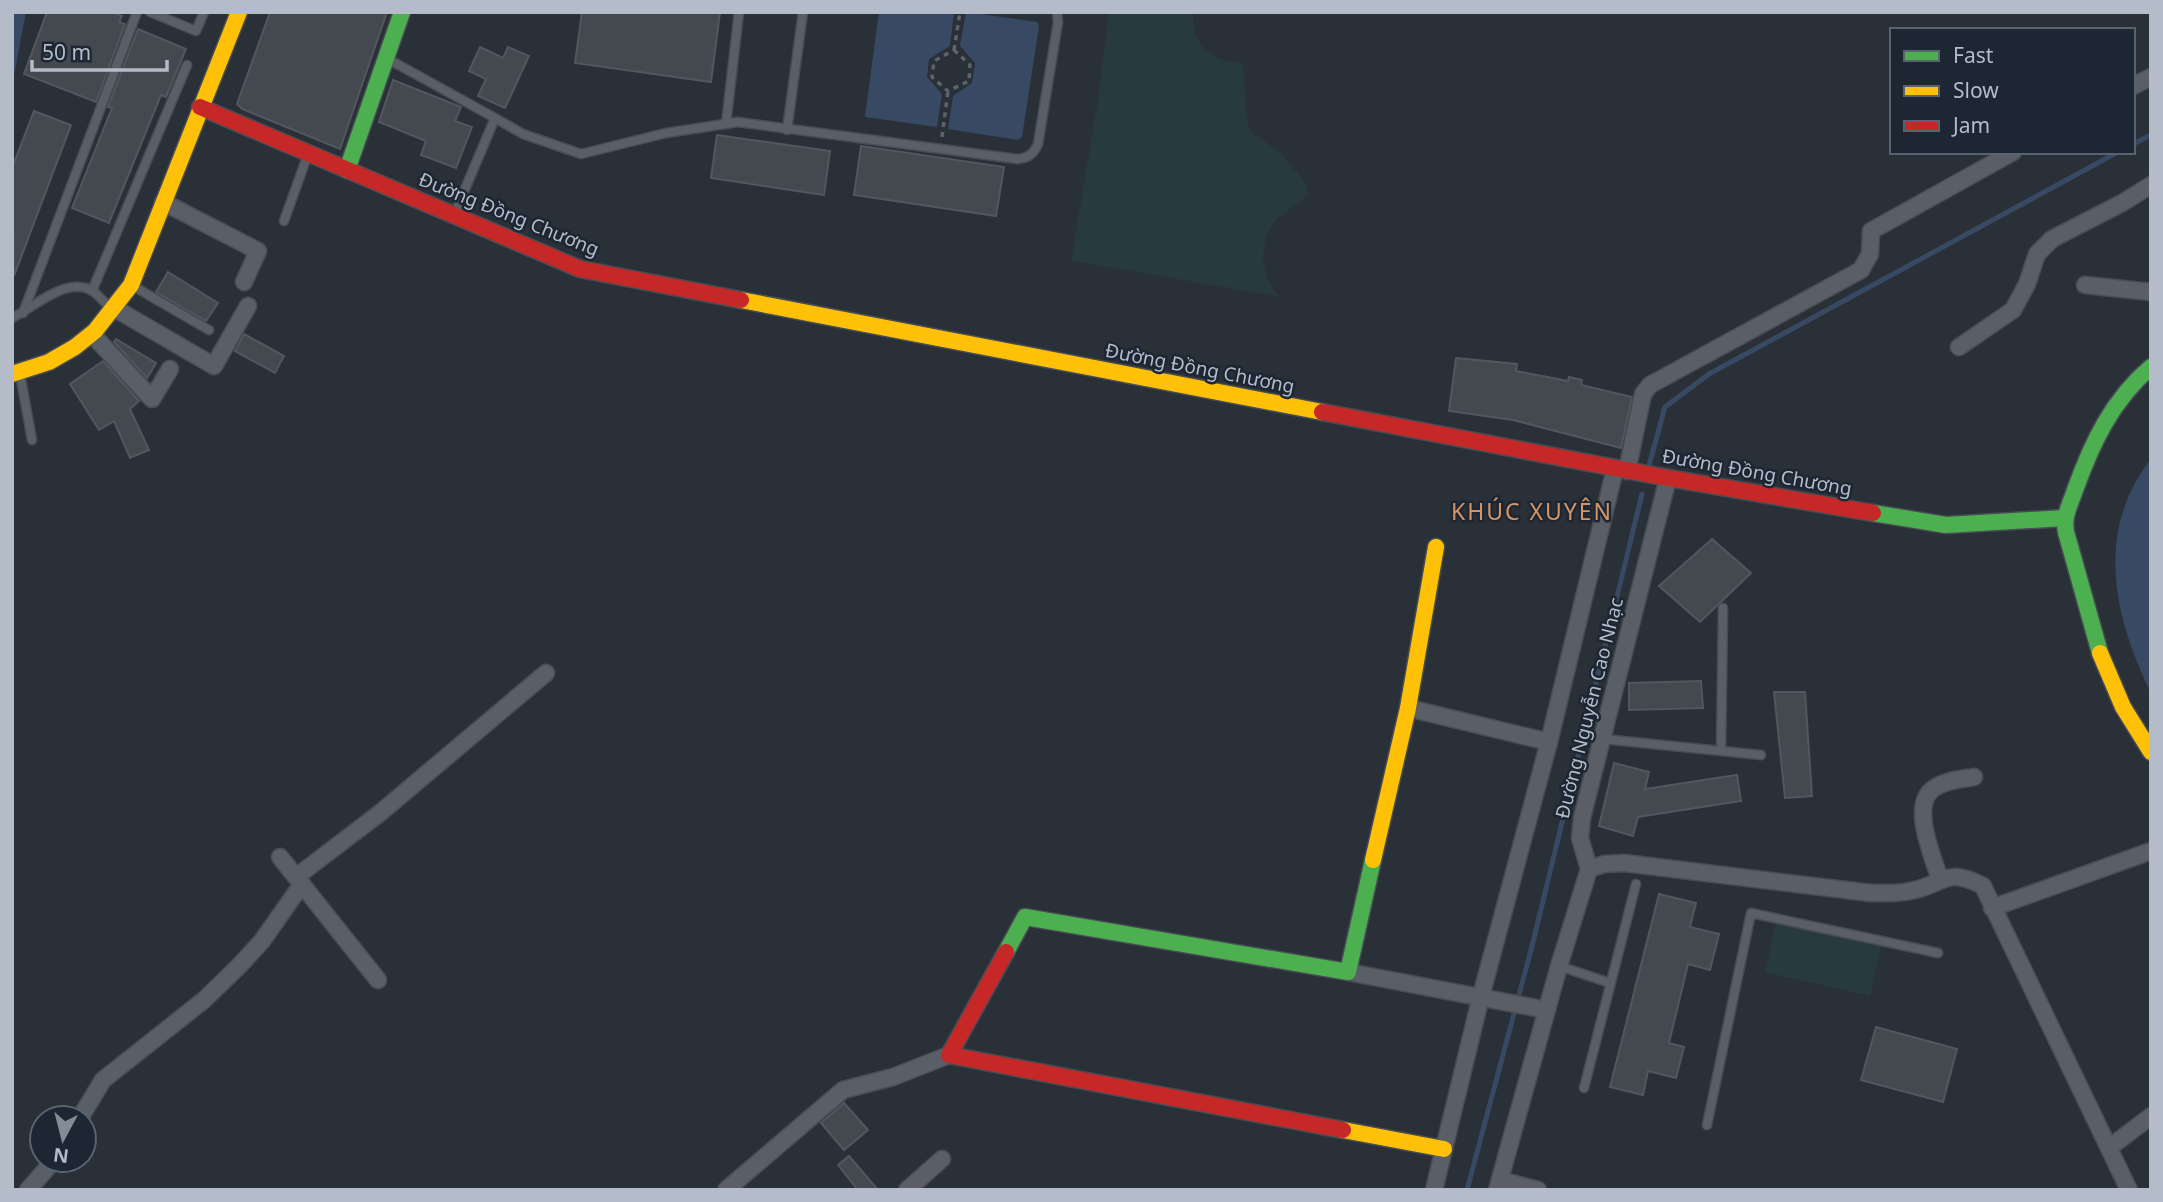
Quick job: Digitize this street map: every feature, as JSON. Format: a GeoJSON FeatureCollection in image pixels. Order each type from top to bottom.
{"type":"FeatureCollection","features":[{"type":"Feature","properties":{"kind":"street"},"geometry":{"type":"LineString","coordinates":[[16,373],[56,359],[92,334],[131,285],[239,12]]}},
{"type":"Feature","properties":{"kind":"street"},"geometry":{"type":"LineString","coordinates":[[347,170],[402,12]]}},
{"type":"Feature","properties":{"kind":"street"},"geometry":{"type":"LineString","coordinates":[[2135,85],[2151,77]]}},
{"type":"Feature","properties":{"kind":"street","name":"Đường Đồng Chương"},"geometry":{"type":"LineString","coordinates":[[201,107],[580,270],[1625,471],[1946,525],[2065,518]]}},
{"type":"Feature","properties":{"kind":"street"},"geometry":{"type":"LineString","coordinates":[[1434,1190],[1489,998],[1549,742],[1625,471],[1643,394],[1650,385],[1861,270],[1870,254],[1871,231],[2009,154]]}},
{"type":"Feature","properties":{"kind":"street"},"geometry":{"type":"LineString","coordinates":[[1959,348],[2013,310],[2027,284],[2037,254],[2052,239],[2151,185]]}},
{"type":"Feature","properties":{"kind":"street"},"geometry":{"type":"LineString","coordinates":[[163,202],[258,251],[244,282]]}},
{"type":"Feature","properties":{"kind":"street"},"geometry":{"type":"LineString","coordinates":[[2085,285],[2151,292]]}},
{"type":"Feature","properties":{"kind":"street"},"geometry":{"type":"LineString","coordinates":[[113,309],[214,366],[248,306]]}},
{"type":"Feature","properties":{"kind":"street"},"geometry":{"type":"LineString","coordinates":[[92,334],[152,399],[170,369]]}},
{"type":"Feature","properties":{"kind":"street"},"geometry":{"type":"LineString","coordinates":[[2151,367],[2127,388],[2096,438],[2084,463],[2065,518],[2080,592],[2106,674],[2138,735],[2151,752]]}},
{"type":"Feature","properties":{"kind":"street","name":"Đường Nguyễn Cao Nhạc"},"geometry":{"type":"LineString","coordinates":[[1589,869],[1580,831],[1661,477]]}},
{"type":"Feature","properties":{"kind":"street"},"geometry":{"type":"LineString","coordinates":[[1348,972],[1408,708],[1436,547]]}},
{"type":"Feature","properties":{"kind":"street"},"geometry":{"type":"LineString","coordinates":[[88,1104],[103,1080],[204,1000],[239,966],[262,941],[299,880],[545,673]]}},
{"type":"Feature","properties":{"kind":"street"},"geometry":{"type":"LineString","coordinates":[[1408,708],[1549,742]]}},
{"type":"Feature","properties":{"kind":"street"},"geometry":{"type":"LineString","coordinates":[[1940,880],[1924,824],[1922,806],[1926,794],[1936,787],[1974,777]]}},
{"type":"Feature","properties":{"kind":"street"},"geometry":{"type":"LineString","coordinates":[[1992,908],[2151,851]]}},
{"type":"Feature","properties":{"kind":"street"},"geometry":{"type":"LineString","coordinates":[[280,857],[378,980]]}},
{"type":"Feature","properties":{"kind":"street"},"geometry":{"type":"LineString","coordinates":[[1538,1190],[1499,1185],[1540,1008],[1559,966],[1589,869],[1604,864],[1624,863],[1871,893],[1911,891],[1954,875],[1983,886],[2129,1190]]}},
{"type":"Feature","properties":{"kind":"street"},"geometry":{"type":"LineString","coordinates":[[949,1055],[1026,916],[1540,1008]]}},
{"type":"Feature","properties":{"kind":"street"},"geometry":{"type":"LineString","coordinates":[[726,1190],[842,1090],[894,1077],[949,1055],[1444,1149]]}},
{"type":"Feature","properties":{"kind":"street"},"geometry":{"type":"LineString","coordinates":[[2109,1148],[2151,1116]]}},
{"type":"Feature","properties":{"kind":"street"},"geometry":{"type":"LineString","coordinates":[[907,1190],[942,1159]]}},
{"type":"Feature","properties":{"kind":"street"},"geometry":{"type":"LineString","coordinates":[[28,1190],[42,1174]]}},
{"type":"Feature","properties":{"kind":"lane"},"geometry":{"type":"LineString","coordinates":[[23,313],[137,12]]}},
{"type":"Feature","properties":{"kind":"lane"},"geometry":{"type":"LineString","coordinates":[[150,12],[196,31],[204,12]]}},
{"type":"Feature","properties":{"kind":"lane"},"geometry":{"type":"LineString","coordinates":[[726,124],[739,12]]}},
{"type":"Feature","properties":{"kind":"lane"},"geometry":{"type":"LineString","coordinates":[[788,130],[803,12]]}},
{"type":"Feature","properties":{"kind":"lane"},"geometry":{"type":"LineString","coordinates":[[386,58],[523,134],[581,154],[666,133],[738,122],[1017,159],[1031,156],[1038,144],[1058,22],[1057,12]]}},
{"type":"Feature","properties":{"kind":"lane"},"geometry":{"type":"LineString","coordinates":[[92,291],[187,65]]}},
{"type":"Feature","properties":{"kind":"lane"},"geometry":{"type":"LineString","coordinates":[[454,215],[495,118]]}},
{"type":"Feature","properties":{"kind":"lane"},"geometry":{"type":"LineString","coordinates":[[284,221],[308,153]]}},
{"type":"Feature","properties":{"kind":"lane"},"geometry":{"type":"LineString","coordinates":[[131,285],[209,330]]}},
{"type":"Feature","properties":{"kind":"lane"},"geometry":{"type":"LineString","coordinates":[[12,318],[63,287],[81,286],[92,291],[113,309]]}},
{"type":"Feature","properties":{"kind":"lane"},"geometry":{"type":"LineString","coordinates":[[16,373],[32,440]]}},
{"type":"Feature","properties":{"kind":"lane"},"geometry":{"type":"LineString","coordinates":[[1721,751],[1723,608]]}},
{"type":"Feature","properties":{"kind":"lane"},"geometry":{"type":"LineString","coordinates":[[1602,738],[1761,755]]}},
{"type":"Feature","properties":{"kind":"lane"},"geometry":{"type":"LineString","coordinates":[[1584,1088],[1636,884]]}},
{"type":"Feature","properties":{"kind":"lane"},"geometry":{"type":"LineString","coordinates":[[1707,1125],[1751,913],[1938,953]]}},
{"type":"Feature","properties":{"kind":"lane"},"geometry":{"type":"LineString","coordinates":[[1559,966],[1610,983]]}},
{"type":"Feature","properties":{"kind":"path"},"geometry":{"type":"LineString","coordinates":[[954,50],[960,12]]}},
{"type":"Feature","properties":{"kind":"path"},"geometry":{"type":"LineString","coordinates":[[948,91],[932,77],[934,61],[954,50]]}},
{"type":"Feature","properties":{"kind":"path"},"geometry":{"type":"LineString","coordinates":[[948,91],[969,81],[970,65],[954,50]]}},
{"type":"Feature","properties":{"kind":"path"},"geometry":{"type":"LineString","coordinates":[[940,149],[948,91]]}},
{"type":"Feature","properties":{"kind":"green space"},"geometry":{"type":"Polygon","coordinates":[[[1109,12],[1193,12],[1196,35],[1205,50],[1221,59],[1243,64],[1247,120],[1251,132],[1280,152],[1306,184],[1308,195],[1277,219],[1266,236],[1263,256],[1266,277],[1278,296],[1071,261],[1099,93],[1109,12]]]}},
{"type":"Feature","properties":{"kind":"green space"},"geometry":{"type":"Polygon","coordinates":[[[1776,923],[1881,947],[1870,996],[1765,972],[1776,923]]]}},
{"type":"Feature","properties":{"kind":"water"},"geometry":{"type":"Polygon","coordinates":[[[12,12],[26,12],[12,86],[12,12]]]}},
{"type":"Feature","properties":{"kind":"water"},"geometry":{"type":"Polygon","coordinates":[[[879,12],[954,12],[950,46],[929,59],[927,77],[942,94],[937,127],[865,117],[879,12]]]}},
{"type":"Feature","properties":{"kind":"water"},"geometry":{"type":"Polygon","coordinates":[[[966,12],[1037,22],[1039,26],[1022,137],[1018,140],[948,129],[953,96],[972,83],[975,63],[960,46],[966,12]]]}},
{"type":"Feature","properties":{"kind":"water"},"geometry":{"type":"Polygon","coordinates":[[[2151,459],[2151,693],[2127,635],[2116,575],[2116,545],[2122,515],[2133,487],[2151,459]]]}},
{"type":"Feature","properties":{"kind":"building"},"geometry":{"type":"Polygon","coordinates":[[[47,12],[113,12],[122,16],[119,22],[125,24],[96,102],[24,74],[47,12]]]}},
{"type":"Feature","properties":{"kind":"building"},"geometry":{"type":"Polygon","coordinates":[[[270,12],[387,12],[340,149],[242,109],[237,104],[270,12]]]}},
{"type":"Feature","properties":{"kind":"building"},"geometry":{"type":"Polygon","coordinates":[[[582,12],[720,12],[711,82],[575,63],[582,12]]]}},
{"type":"Feature","properties":{"kind":"building"},"geometry":{"type":"Polygon","coordinates":[[[138,29],[186,49],[166,97],[161,95],[109,223],[72,208],[112,108],[108,107],[138,29]]]}},
{"type":"Feature","properties":{"kind":"building"},"geometry":{"type":"Polygon","coordinates":[[[480,47],[503,58],[508,47],[529,56],[505,108],[478,96],[486,79],[469,71],[480,47]]]}},
{"type":"Feature","properties":{"kind":"building"},"geometry":{"type":"Polygon","coordinates":[[[393,80],[461,107],[455,121],[472,127],[456,168],[421,155],[426,141],[379,122],[393,80]]]}},
{"type":"Feature","properties":{"kind":"building"},"geometry":{"type":"Polygon","coordinates":[[[34,111],[71,125],[14,276],[12,168],[34,111]]]}},
{"type":"Feature","properties":{"kind":"building"},"geometry":{"type":"Polygon","coordinates":[[[717,135],[830,151],[824,195],[711,178],[717,135]]]}},
{"type":"Feature","properties":{"kind":"building"},"geometry":{"type":"Polygon","coordinates":[[[861,146],[1004,167],[996,216],[854,195],[861,146]]]}},
{"type":"Feature","properties":{"kind":"building"},"geometry":{"type":"Polygon","coordinates":[[[168,272],[218,303],[206,321],[156,292],[168,272]]]}},
{"type":"Feature","properties":{"kind":"building"},"geometry":{"type":"Polygon","coordinates":[[[244,334],[284,356],[275,373],[235,351],[244,334]]]}},
{"type":"Feature","properties":{"kind":"building"},"geometry":{"type":"Polygon","coordinates":[[[116,339],[156,363],[147,378],[114,342],[116,339]]]}},
{"type":"Feature","properties":{"kind":"building"},"geometry":{"type":"Polygon","coordinates":[[[1456,358],[1517,364],[1516,371],[1568,381],[1569,377],[1582,380],[1581,385],[1632,397],[1621,448],[1513,420],[1449,411],[1456,358]]]}},
{"type":"Feature","properties":{"kind":"building"},"geometry":{"type":"Polygon","coordinates":[[[103,361],[139,401],[130,409],[149,450],[130,458],[114,421],[99,430],[70,384],[103,361]]]}},
{"type":"Feature","properties":{"kind":"building"},"geometry":{"type":"Polygon","coordinates":[[[1712,539],[1751,573],[1700,622],[1659,586],[1712,539]]]}},
{"type":"Feature","properties":{"kind":"building"},"geometry":{"type":"Polygon","coordinates":[[[1701,681],[1703,708],[1629,710],[1629,683],[1701,681]]]}},
{"type":"Feature","properties":{"kind":"building"},"geometry":{"type":"Polygon","coordinates":[[[1774,692],[1805,692],[1812,796],[1785,798],[1774,692]]]}},
{"type":"Feature","properties":{"kind":"building"},"geometry":{"type":"Polygon","coordinates":[[[1614,763],[1649,772],[1645,789],[1737,775],[1741,801],[1638,817],[1633,836],[1599,826],[1614,763]]]}},
{"type":"Feature","properties":{"kind":"building"},"geometry":{"type":"Polygon","coordinates":[[[1659,894],[1696,903],[1690,927],[1719,934],[1710,970],[1688,964],[1669,1043],[1684,1047],[1676,1078],[1648,1071],[1643,1095],[1610,1087],[1659,894]]]}},
{"type":"Feature","properties":{"kind":"building"},"geometry":{"type":"Polygon","coordinates":[[[1876,1027],[1957,1049],[1943,1102],[1861,1080],[1876,1027]]]}},
{"type":"Feature","properties":{"kind":"building"},"geometry":{"type":"Polygon","coordinates":[[[844,1103],[868,1130],[844,1150],[821,1123],[844,1103]]]}},
{"type":"Feature","properties":{"kind":"building"},"geometry":{"type":"Polygon","coordinates":[[[849,1156],[878,1190],[858,1190],[838,1165],[849,1156]]]}},
{"type":"Feature","properties":{"kind":"waterway"},"geometry":{"type":"LineString","coordinates":[[2135,143],[2151,135]]}},
{"type":"Feature","properties":{"kind":"waterway"},"geometry":{"type":"LineString","coordinates":[[1648,469],[1665,407],[1709,374],[2114,154]]}},
{"type":"Feature","properties":{"kind":"waterway"},"geometry":{"type":"LineString","coordinates":[[1467,1190],[1532,946],[1642,494]]}},
{"type":"Feature","properties":{"kind":"traffic: fast"},"geometry":{"type":"LineString","coordinates":[[347,170],[402,12]]}},
{"type":"Feature","properties":{"kind":"traffic: fast"},"geometry":{"type":"LineString","coordinates":[[2100,653],[2066,532],[2066,516],[2105,423],[2125,394],[2151,367]]}},
{"type":"Feature","properties":{"kind":"traffic: fast"},"geometry":{"type":"LineString","coordinates":[[1873,513],[1946,525],[2065,518]]}},
{"type":"Feature","properties":{"kind":"traffic: fast"},"geometry":{"type":"LineString","coordinates":[[1006,952],[1025,917],[1348,972],[1373,860]]}},
{"type":"Feature","properties":{"kind":"traffic: slow"},"geometry":{"type":"LineString","coordinates":[[12,374],[49,362],[75,347],[95,331],[131,285],[239,12]]}},
{"type":"Feature","properties":{"kind":"traffic: slow"},"geometry":{"type":"LineString","coordinates":[[741,300],[1322,412]]}},
{"type":"Feature","properties":{"kind":"traffic: slow"},"geometry":{"type":"LineString","coordinates":[[1373,860],[1408,708],[1436,547]]}},
{"type":"Feature","properties":{"kind":"traffic: slow"},"geometry":{"type":"LineString","coordinates":[[2100,653],[2123,707],[2151,752]]}},
{"type":"Feature","properties":{"kind":"traffic: slow"},"geometry":{"type":"LineString","coordinates":[[1343,1130],[1444,1149]]}},
{"type":"Feature","properties":{"kind":"traffic: jam"},"geometry":{"type":"LineString","coordinates":[[200,107],[580,269],[741,300]]}},
{"type":"Feature","properties":{"kind":"traffic: jam"},"geometry":{"type":"LineString","coordinates":[[1322,412],[1668,478],[1873,513]]}},
{"type":"Feature","properties":{"kind":"traffic: jam"},"geometry":{"type":"LineString","coordinates":[[1006,952],[949,1055],[1343,1130]]}},
{"type":"Feature","properties":{"kind":"district","name":"KHÚC XUYÊN"},"geometry":{"type":"Point","coordinates":[1532,511]}}]}
